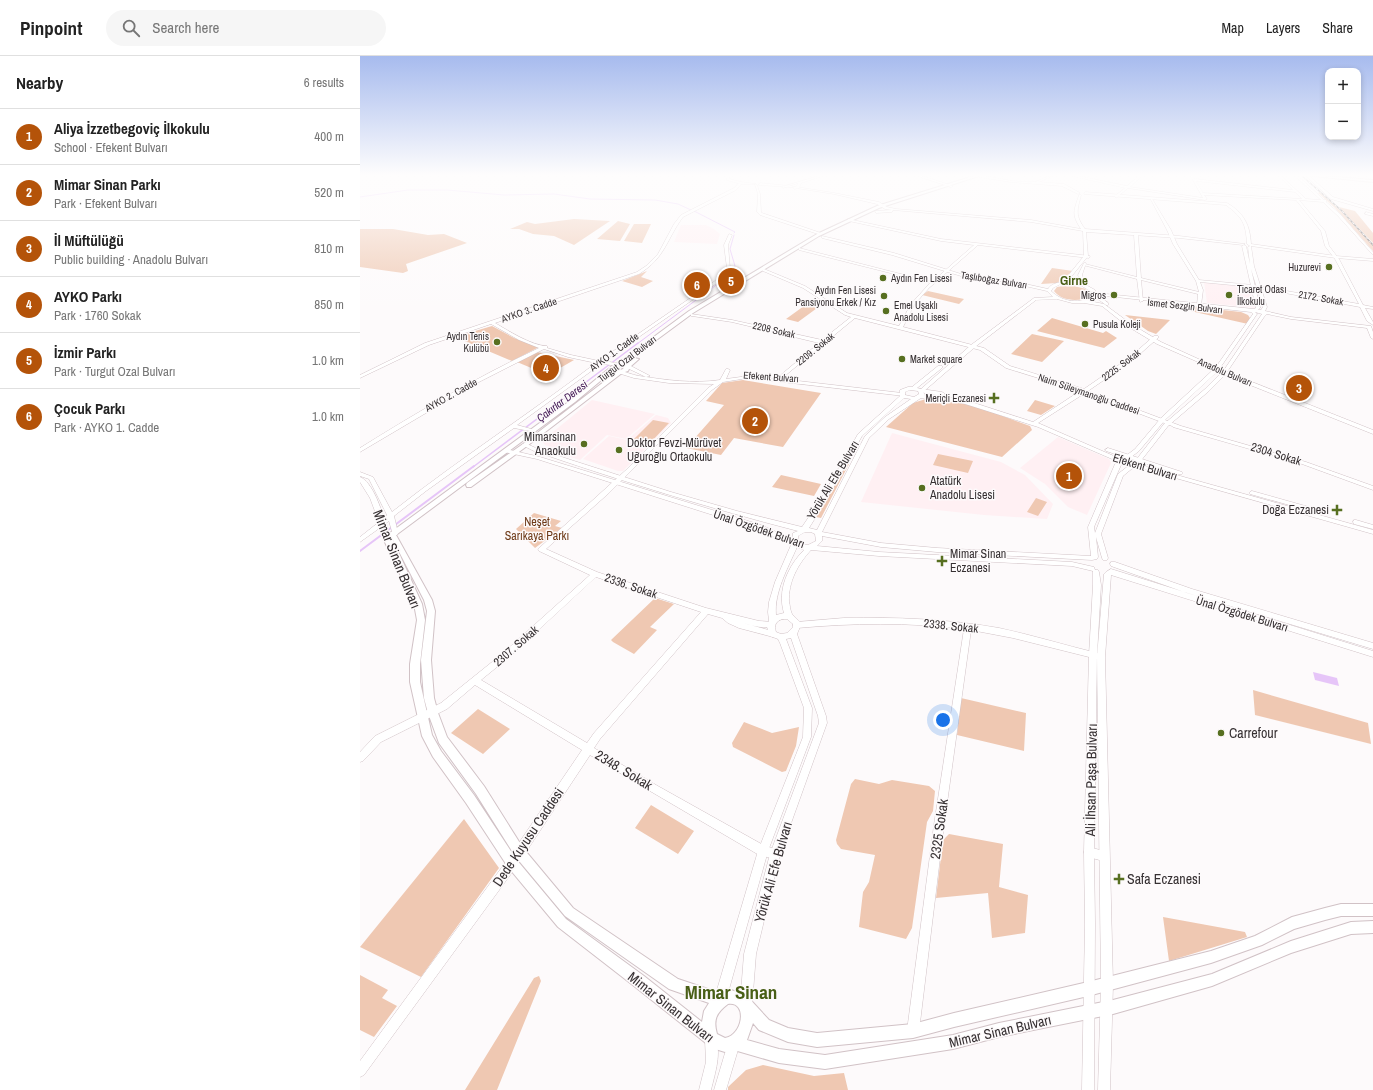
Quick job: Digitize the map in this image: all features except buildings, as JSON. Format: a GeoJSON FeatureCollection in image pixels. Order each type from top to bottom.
{"type":"FeatureCollection","features":[{"type":"Feature","properties":{"kind":"main road","name":"Turgut Ozal Bulvarı"},"geometry":{"type":"LineString","coordinates":[[391,536],[514,453],[522,443],[527,430],[611,366],[691,312],[760,271],[847,223]]}},
{"type":"Feature","properties":{"kind":"main road","name":"Turgut Ozal Bulvarı"},"geometry":{"type":"LineString","coordinates":[[391,536],[506,451],[522,443],[620,372],[626,370],[627,366],[692,315],[760,271],[847,223]]}},
{"type":"Feature","properties":{"kind":"main road"},"geometry":{"type":"LineString","coordinates":[[611,366],[627,366]]}},
{"type":"Feature","properties":{"kind":"main road"},"geometry":{"type":"LineString","coordinates":[[611,366],[620,372]]}},
{"type":"Feature","properties":{"kind":"main road","name":"Mimar Sinan Bulvarı"},"geometry":{"type":"LineString","coordinates":[[391,536],[428,600],[431,610],[426,660],[429,698],[443,740],[480,790],[519,852],[570,912],[674,984],[720,1000],[736,997],[764,1025],[788,1035],[817,1040],[913,1031],[1088,989],[1211,957],[1258,941],[1292,923],[1342,910],[1373,910]]}},
{"type":"Feature","properties":{"kind":"main road","name":"Mimar Sinan Bulvarı"},"geometry":{"type":"LineString","coordinates":[[391,536],[418,604],[421,620],[415,664],[416,682],[422,718],[427,736],[437,754],[470,799],[512,863],[562,923],[711,1037],[716,1043],[722,1046],[734,1043],[779,1056],[825,1062],[953,1042],[999,1030],[1107,1009],[1212,980],[1291,948],[1351,928],[1373,927]]}},
{"type":"Feature","properties":{"kind":"main road","name":"Yörük Ali Efe Bulvarı"},"geometry":{"type":"LineString","coordinates":[[711,1037],[709,1031],[709,1018],[711,1011],[720,1000]]}},
{"type":"Feature","properties":{"kind":"main road","name":"Yörük Ali Efe Bulvarı"},"geometry":{"type":"LineString","coordinates":[[734,1043],[740,1039],[746,1027],[748,1019],[746,1007]]}},
{"type":"Feature","properties":{"kind":"street","name":"AYKO 3. Cadde"},"geometry":{"type":"LineString","coordinates":[[360,377],[427,344],[626,278],[654,263],[667,244],[676,223]]}},
{"type":"Feature","properties":{"kind":"street","name":"Taşlıboğaz Bulvarı"},"geometry":{"type":"LineString","coordinates":[[788,223],[822,236],[894,254],[969,277],[1050,289]]}},
{"type":"Feature","properties":{"kind":"street"},"geometry":{"type":"LineString","coordinates":[[861,223],[913,235],[976,245],[1088,256]]}},
{"type":"Feature","properties":{"kind":"street"},"geometry":{"type":"LineString","coordinates":[[1028,223],[1087,231],[1171,237]]}},
{"type":"Feature","properties":{"kind":"street"},"geometry":{"type":"LineString","coordinates":[[1044,223],[1087,231],[1171,237],[1337,258],[1373,261]]}},
{"type":"Feature","properties":{"kind":"street"},"geometry":{"type":"LineString","coordinates":[[1081,223],[1091,238]]}},
{"type":"Feature","properties":{"kind":"street"},"geometry":{"type":"LineString","coordinates":[[1166,223],[1170,230],[1171,237],[1198,281],[1201,290],[1199,305]]}},
{"type":"Feature","properties":{"kind":"street"},"geometry":{"type":"LineString","coordinates":[[1105,558],[1098,534],[1120,475],[1136,463],[1168,423],[1207,390],[1226,371],[1259,313],[1243,245],[1242,223]]}},
{"type":"Feature","properties":{"kind":"street"},"geometry":{"type":"LineString","coordinates":[[1094,557],[1091,534],[1093,520],[1111,476],[1118,464],[1137,450],[1161,421],[1218,368],[1264,306],[1252,266],[1247,223]]}},
{"type":"Feature","properties":{"kind":"street"},"geometry":{"type":"LineString","coordinates":[[1317,223],[1323,231],[1327,246],[1337,258],[1369,320],[1373,338]]}},
{"type":"Feature","properties":{"kind":"street"},"geometry":{"type":"LineString","coordinates":[[1346,223],[1373,254]]}},
{"type":"Feature","properties":{"kind":"street"},"geometry":{"type":"LineString","coordinates":[[902,394],[907,388],[914,388],[967,345],[1035,294],[1064,283],[1088,256],[1087,231],[1081,225],[1071,228]]}},
{"type":"Feature","properties":{"kind":"street","name":"AYKO 1. Cadde"},"geometry":{"type":"LineString","coordinates":[[360,540],[596,362],[716,282],[728,268],[726,245],[730,235]]}},
{"type":"Feature","properties":{"kind":"street"},"geometry":{"type":"LineString","coordinates":[[1136,235],[1138,278],[1141,300]]}},
{"type":"Feature","properties":{"kind":"street"},"geometry":{"type":"LineString","coordinates":[[1064,283],[1084,285],[1080,275],[1088,256],[1090,243]]}},
{"type":"Feature","properties":{"kind":"street"},"geometry":{"type":"LineString","coordinates":[[900,328],[912,305],[933,283],[976,245]]}},
{"type":"Feature","properties":{"kind":"street"},"geometry":{"type":"LineString","coordinates":[[800,249],[933,283]]}},
{"type":"Feature","properties":{"kind":"street"},"geometry":{"type":"LineString","coordinates":[[1085,265],[1200,293]]}},
{"type":"Feature","properties":{"kind":"street","name":"Taşlıboğaz Bulvarı"},"geometry":{"type":"LineString","coordinates":[[948,270],[968,275],[1050,289]]}},
{"type":"Feature","properties":{"kind":"street","name":"Naim Süleymanoğlu Caddesi"},"geometry":{"type":"LineString","coordinates":[[760,271],[771,273],[804,287],[839,311],[853,317],[973,346],[989,353],[1012,371],[1022,375],[1083,392],[1168,423]]}},
{"type":"Feature","properties":{"kind":"street","name":"2172. Sokak"},"geometry":{"type":"LineString","coordinates":[[1198,281],[1253,286],[1373,308]]}},
{"type":"Feature","properties":{"kind":"street"},"geometry":{"type":"LineString","coordinates":[[1026,285],[1035,290],[1035,294]]}},
{"type":"Feature","properties":{"kind":"street","name":"Anadolu Bulvarı"},"geometry":{"type":"LineString","coordinates":[[1084,285],[1091,288],[1096,296],[1154,338]]}},
{"type":"Feature","properties":{"kind":"street"},"geometry":{"type":"LineString","coordinates":[[1050,289],[1058,298]]}},
{"type":"Feature","properties":{"kind":"street"},"geometry":{"type":"LineString","coordinates":[[1082,302],[1096,296],[1199,305],[1259,313]]}},
{"type":"Feature","properties":{"kind":"street","name":"İsmet Sezgin Bulvarı"},"geometry":{"type":"LineString","coordinates":[[1096,296],[1259,313],[1372,328]]}},
{"type":"Feature","properties":{"kind":"street","name":"Anadolu Bulvarı"},"geometry":{"type":"LineString","coordinates":[[1058,298],[1103,305],[1154,338],[1218,368],[1373,428]]}},
{"type":"Feature","properties":{"kind":"street","name":"Yörük Ali Efe Bulvarı"},"geometry":{"type":"LineString","coordinates":[[789,616],[785,598],[786,590],[799,560],[810,547],[819,541],[818,533],[867,437],[887,418],[920,394],[973,346],[1035,299],[1058,298]]}},
{"type":"Feature","properties":{"kind":"street"},"geometry":{"type":"LineString","coordinates":[[1110,306],[1109,301],[1115,298]]}},
{"type":"Feature","properties":{"kind":"street","name":"2208 Sokak"},"geometry":{"type":"LineString","coordinates":[[692,315],[725,320],[729,323],[821,343]]}},
{"type":"Feature","properties":{"kind":"street","name":"2209. Sokak"},"geometry":{"type":"LineString","coordinates":[[776,380],[853,317]]}},
{"type":"Feature","properties":{"kind":"street"},"geometry":{"type":"LineString","coordinates":[[492,323],[514,337],[611,366]]}},
{"type":"Feature","properties":{"kind":"street","name":"2225. Sokak"},"geometry":{"type":"LineString","coordinates":[[1040,422],[1131,359],[1154,338]]}},
{"type":"Feature","properties":{"kind":"street","name":"AYKO 2. Cadde"},"geometry":{"type":"LineString","coordinates":[[360,450],[428,408],[504,366],[545,347]]}},
{"type":"Feature","properties":{"kind":"street"},"geometry":{"type":"LineString","coordinates":[[627,366],[642,375],[661,378],[716,380]]}},
{"type":"Feature","properties":{"kind":"street"},"geometry":{"type":"LineString","coordinates":[[619,481],[710,389],[725,378],[728,370],[716,380],[710,389]]}},
{"type":"Feature","properties":{"kind":"street","name":"Anadolu Bulvarı"},"geometry":{"type":"LineString","coordinates":[[1226,371],[1373,432]]}},
{"type":"Feature","properties":{"kind":"street"},"geometry":{"type":"LineString","coordinates":[[620,372],[634,377],[698,384],[725,378]]}},
{"type":"Feature","properties":{"kind":"street","name":"Efekent Bulvarı"},"geometry":{"type":"LineString","coordinates":[[725,378],[747,374],[781,376],[902,394]]}},
{"type":"Feature","properties":{"kind":"street","name":"Efekent Bulvarı"},"geometry":{"type":"LineString","coordinates":[[725,378],[748,377],[902,394]]}},
{"type":"Feature","properties":{"kind":"street"},"geometry":{"type":"LineString","coordinates":[[914,388],[920,394]]}},
{"type":"Feature","properties":{"kind":"street"},"geometry":{"type":"LineString","coordinates":[[902,394],[920,394]]}},
{"type":"Feature","properties":{"kind":"street","name":"Yörük Ali Efe Bulvarı"},"geometry":{"type":"LineString","coordinates":[[720,1000],[763,851],[807,737],[809,719],[808,708],[784,643],[777,635],[772,622],[771,612],[775,597],[795,543],[795,535],[804,530],[824,499],[860,436],[902,394]]}},
{"type":"Feature","properties":{"kind":"street","name":"Efekent Bulvarı"},"geometry":{"type":"LineString","coordinates":[[920,394],[962,401],[1040,422],[1128,458],[1136,463],[1373,532]]}},
{"type":"Feature","properties":{"kind":"street","name":"Efekent Bulvarı"},"geometry":{"type":"LineString","coordinates":[[1040,422],[1122,461],[1136,463],[1373,527]]}},
{"type":"Feature","properties":{"kind":"street","name":"2304 Sokak"},"geometry":{"type":"LineString","coordinates":[[1168,423],[1304,463],[1373,488]]}},
{"type":"Feature","properties":{"kind":"street"},"geometry":{"type":"LineString","coordinates":[[513,426],[527,430]]}},
{"type":"Feature","properties":{"kind":"street","name":"Ünal Özgödek Bulvarı"},"geometry":{"type":"LineString","coordinates":[[522,443],[536,450],[619,481],[759,527],[802,546],[880,554],[1072,564],[1110,573],[1373,654]]}},
{"type":"Feature","properties":{"kind":"street","name":"Ünal Özgödek Bulvarı"},"geometry":{"type":"LineString","coordinates":[[506,451],[746,516],[804,530],[812,530],[818,533],[881,544],[983,554],[1105,558],[1113,564],[1190,591],[1373,646]]}},
{"type":"Feature","properties":{"kind":"street","name":"Mimar Sinan Bulvarı"},"geometry":{"type":"LineString","coordinates":[[360,474],[371,478],[384,502],[391,518],[391,536]]}},
{"type":"Feature","properties":{"kind":"street","name":"Mimar Sinan Bulvarı"},"geometry":{"type":"LineString","coordinates":[[360,479],[365,483],[383,524],[391,536]]}},
{"type":"Feature","properties":{"kind":"street","name":"2336. Sokak"},"geometry":{"type":"LineString","coordinates":[[619,481],[585,514],[541,549],[595,574],[706,611],[759,624],[772,622]]}},
{"type":"Feature","properties":{"kind":"street"},"geometry":{"type":"LineString","coordinates":[[384,502],[392,506],[405,505]]}},
{"type":"Feature","properties":{"kind":"street","name":"Ali İhsan Paşa Bulvarı"},"geometry":{"type":"LineString","coordinates":[[1088,1012],[1090,924],[1089,852],[1097,656],[1097,584],[1094,570],[1089,563],[1094,557]]}},
{"type":"Feature","properties":{"kind":"street","name":"Ali İhsan Paşa Bulvarı"},"geometry":{"type":"LineString","coordinates":[[1107,1009],[1103,856],[1103,772],[1097,656],[1110,573],[1114,568],[1113,564]]}},
{"type":"Feature","properties":{"kind":"street","name":"2307. Sokak"},"geometry":{"type":"LineString","coordinates":[[360,758],[378,739],[433,713],[475,681],[595,574]]}},
{"type":"Feature","properties":{"kind":"street","name":"Dede Kuyusu Caddesi"},"geometry":{"type":"LineString","coordinates":[[360,1071],[512,863],[597,736],[706,611]]}},
{"type":"Feature","properties":{"kind":"street","name":"2336. Sokak"},"geometry":{"type":"LineString","coordinates":[[723,616],[732,623],[777,635]]}},
{"type":"Feature","properties":{"kind":"street"},"geometry":{"type":"LineString","coordinates":[[772,622],[780,617],[789,616],[796,620],[795,629]]}},
{"type":"Feature","properties":{"kind":"street","name":"2338. Sokak"},"geometry":{"type":"LineString","coordinates":[[777,635],[795,629],[845,620],[877,620],[968,627],[1012,634],[1097,656]]}},
{"type":"Feature","properties":{"kind":"street","name":"2325 Sokak"},"geometry":{"type":"LineString","coordinates":[[913,1031],[939,825],[968,627]]}},
{"type":"Feature","properties":{"kind":"street","name":"Yörük Ali Efe Bulvarı"},"geometry":{"type":"LineString","coordinates":[[746,1007],[750,954],[775,854],[823,724],[822,716],[795,629]]}},
{"type":"Feature","properties":{"kind":"street","name":"2348. Sokak"},"geometry":{"type":"LineString","coordinates":[[475,681],[763,851],[775,854]]}},
{"type":"Feature","properties":{"kind":"street"},"geometry":{"type":"LineString","coordinates":[[1092,770],[1103,772]]}},
{"type":"Feature","properties":{"kind":"street"},"geometry":{"type":"LineString","coordinates":[[1089,852],[1103,856]]}},
{"type":"Feature","properties":{"kind":"street"},"geometry":{"type":"LineString","coordinates":[[1104,1090],[1107,1009]]}},
{"type":"Feature","properties":{"kind":"street"},"geometry":{"type":"LineString","coordinates":[[1088,1012],[1088,1090]]}},
{"type":"Feature","properties":{"kind":"street","name":"Yörük Ali Efe Bulvarı"},"geometry":{"type":"LineString","coordinates":[[705,1090],[712,1062],[711,1037]]}},
{"type":"Feature","properties":{"kind":"street","name":"Yörük Ali Efe Bulvarı"},"geometry":{"type":"LineString","coordinates":[[720,1090],[734,1043]]}},
{"type":"Feature","properties":{"kind":"shaded area"},"geometry":{"type":"Polygon","coordinates":[[[681,225],[706,225],[714,229],[720,234],[717,244],[674,242],[681,225]]]}},
{"type":"Feature","properties":{"kind":"shaded area","name":"Ticaret Odası İlkokulu"},"geometry":{"type":"Polygon","coordinates":[[[1204,282],[1249,287],[1256,308],[1207,303],[1204,282]]]}},
{"type":"Feature","properties":{"kind":"shaded area"},"geometry":{"type":"Polygon","coordinates":[[[592,400],[655,414],[626,439],[607,435],[580,460],[560,454],[563,451],[545,445],[542,441],[592,400]]]}},
{"type":"Feature","properties":{"kind":"shaded area","name":"Doktor Fevzi-Mürüvet Uğuroğlu Ortaokulu"},"geometry":{"type":"Polygon","coordinates":[[[656,415],[668,418],[671,423],[623,471],[618,471],[583,459],[609,436],[627,440],[656,415]]]}},
{"type":"Feature","properties":{"kind":"shaded area"},"geometry":{"type":"Polygon","coordinates":[[[892,433],[1001,462],[1025,475],[1053,504],[1047,519],[984,515],[861,502],[892,433]]]}},
{"type":"Feature","properties":{"kind":"shaded area"},"geometry":{"type":"Polygon","coordinates":[[[1058,437],[1109,459],[1111,463],[1087,515],[1068,507],[1045,484],[1020,468],[1058,437]]]}},
{"type":"Feature","properties":{"kind":"shaded area"},"geometry":{"type":"Polygon","coordinates":[[[1313,672],[1337,678],[1339,686],[1315,680],[1313,672]]]}},
{"type":"Feature","properties":{"kind":"green space"},"geometry":{"type":"Polygon","coordinates":[[[524,223],[607,223],[574,245],[554,236],[533,234],[519,229],[510,229],[524,223]]]}},
{"type":"Feature","properties":{"kind":"green space"},"geometry":{"type":"Polygon","coordinates":[[[615,223],[630,224],[620,241],[597,239],[615,223]]]}},
{"type":"Feature","properties":{"kind":"green space"},"geometry":{"type":"Polygon","coordinates":[[[1348,223],[1353,223],[1373,245],[1373,251],[1348,223]]]}},
{"type":"Feature","properties":{"kind":"green space"},"geometry":{"type":"Polygon","coordinates":[[[1354,223],[1365,223],[1373,233],[1373,243],[1354,223]]]}},
{"type":"Feature","properties":{"kind":"green space"},"geometry":{"type":"Polygon","coordinates":[[[634,224],[651,224],[642,243],[624,241],[634,224]]]}},
{"type":"Feature","properties":{"kind":"green space"},"geometry":{"type":"Polygon","coordinates":[[[360,229],[393,229],[428,235],[444,234],[467,243],[406,264],[408,271],[403,273],[360,267],[360,229]]]}},
{"type":"Feature","properties":{"kind":"green space"},"geometry":{"type":"Polygon","coordinates":[[[1052,268],[1073,271],[1057,283],[1041,284],[1052,268]]]}},
{"type":"Feature","properties":{"kind":"green space"},"geometry":{"type":"Polygon","coordinates":[[[647,271],[641,277],[653,281],[642,287],[622,281],[647,271]]]}},
{"type":"Feature","properties":{"kind":"green space"},"geometry":{"type":"Polygon","coordinates":[[[1070,285],[1086,289],[1090,295],[1086,298],[1071,300],[1061,297],[1054,291],[1057,287],[1070,285]]]}},
{"type":"Feature","properties":{"kind":"green space"},"geometry":{"type":"Polygon","coordinates":[[[928,291],[964,299],[959,304],[922,295],[928,291]]]}},
{"type":"Feature","properties":{"kind":"green space"},"geometry":{"type":"Polygon","coordinates":[[[815,298],[824,303],[798,322],[786,319],[815,298]]]}},
{"type":"Feature","properties":{"kind":"green space"},"geometry":{"type":"Polygon","coordinates":[[[1186,306],[1241,312],[1248,315],[1250,318],[1248,324],[1186,310],[1184,309],[1186,306]]]}},
{"type":"Feature","properties":{"kind":"green space"},"geometry":{"type":"Polygon","coordinates":[[[1125,315],[1170,320],[1156,334],[1148,331],[1125,315]]]}},
{"type":"Feature","properties":{"kind":"green space"},"geometry":{"type":"Polygon","coordinates":[[[1052,318],[1103,333],[1106,331],[1117,338],[1104,348],[1037,331],[1052,318]]]}},
{"type":"Feature","properties":{"kind":"green space","name":"Aydın Tenis Kulübü"},"geometry":{"type":"Polygon","coordinates":[[[492,326],[514,338],[539,347],[512,361],[455,337],[492,326]]]}},
{"type":"Feature","properties":{"kind":"green space"},"geometry":{"type":"Polygon","coordinates":[[[1032,334],[1064,341],[1042,362],[1011,354],[1032,334]]]}},
{"type":"Feature","properties":{"kind":"green space"},"geometry":{"type":"Polygon","coordinates":[[[537,352],[574,360],[548,375],[517,362],[537,352]]]}},
{"type":"Feature","properties":{"kind":"green space"},"geometry":{"type":"Polygon","coordinates":[[[743,380],[821,393],[783,447],[734,438],[721,455],[686,448],[724,405],[706,401],[722,383],[743,380]]]}},
{"type":"Feature","properties":{"kind":"green space"},"geometry":{"type":"Polygon","coordinates":[[[926,399],[966,404],[1030,426],[1032,430],[1002,457],[886,427],[913,403],[926,399]]]}},
{"type":"Feature","properties":{"kind":"green space"},"geometry":{"type":"Polygon","coordinates":[[[1035,400],[1055,406],[1041,415],[1027,411],[1035,400]]]}},
{"type":"Feature","properties":{"kind":"green space"},"geometry":{"type":"Polygon","coordinates":[[[653,420],[669,423],[651,442],[634,439],[653,420]]]}},
{"type":"Feature","properties":{"kind":"green space"},"geometry":{"type":"Polygon","coordinates":[[[938,454],[973,461],[968,473],[933,465],[938,454]]]}},
{"type":"Feature","properties":{"kind":"green space"},"geometry":{"type":"Polygon","coordinates":[[[847,463],[849,464],[821,518],[816,517],[847,463]]]}},
{"type":"Feature","properties":{"kind":"green space"},"geometry":{"type":"Polygon","coordinates":[[[781,475],[821,484],[814,496],[772,487],[781,475]]]}},
{"type":"Feature","properties":{"kind":"green space"},"geometry":{"type":"Polygon","coordinates":[[[1036,498],[1047,502],[1038,516],[1027,512],[1036,498]]]}},
{"type":"Feature","properties":{"kind":"green space","name":"Neşet Sarıkaya Parkı"},"geometry":{"type":"Polygon","coordinates":[[[534,513],[561,521],[555,526],[562,528],[535,548],[516,529],[534,513]]]}},
{"type":"Feature","properties":{"kind":"green space"},"geometry":{"type":"Polygon","coordinates":[[[655,598],[674,604],[650,627],[657,630],[634,654],[611,640],[655,598]]]}},
{"type":"Feature","properties":{"kind":"green space"},"geometry":{"type":"Polygon","coordinates":[[[1253,690],[1368,723],[1371,744],[1255,715],[1253,690]]]}},
{"type":"Feature","properties":{"kind":"green space"},"geometry":{"type":"Polygon","coordinates":[[[961,698],[1026,713],[1024,751],[957,735],[961,698]]]}},
{"type":"Feature","properties":{"kind":"green space"},"geometry":{"type":"Polygon","coordinates":[[[478,709],[510,729],[483,754],[451,733],[478,709]]]}},
{"type":"Feature","properties":{"kind":"green space"},"geometry":{"type":"Polygon","coordinates":[[[744,722],[772,733],[799,727],[796,746],[786,771],[782,772],[733,747],[732,743],[744,722]]]}},
{"type":"Feature","properties":{"kind":"green space"},"geometry":{"type":"Polygon","coordinates":[[[855,779],[879,784],[892,780],[929,786],[935,791],[933,811],[927,822],[912,928],[906,939],[859,927],[863,892],[869,882],[875,855],[841,849],[836,840],[851,784],[855,779]]]}},
{"type":"Feature","properties":{"kind":"green space"},"geometry":{"type":"Polygon","coordinates":[[[651,805],[694,831],[678,854],[635,828],[651,805]]]}},
{"type":"Feature","properties":{"kind":"green space"},"geometry":{"type":"Polygon","coordinates":[[[464,819],[499,868],[421,977],[360,947],[464,819]]]}},
{"type":"Feature","properties":{"kind":"green space"},"geometry":{"type":"Polygon","coordinates":[[[949,834],[1003,844],[999,887],[1028,895],[1025,933],[992,938],[988,893],[936,898],[943,840],[949,834]]]}},
{"type":"Feature","properties":{"kind":"green space"},"geometry":{"type":"Polygon","coordinates":[[[1163,917],[1245,932],[1247,937],[1169,961],[1163,917]]]}},
{"type":"Feature","properties":{"kind":"green space"},"geometry":{"type":"Polygon","coordinates":[[[360,975],[388,990],[382,998],[397,1006],[374,1037],[360,1030],[360,975]]]}},
{"type":"Feature","properties":{"kind":"green space"},"geometry":{"type":"Polygon","coordinates":[[[539,976],[541,981],[497,1090],[465,1090],[534,978],[539,976]]]}},
{"type":"Feature","properties":{"kind":"green space"},"geometry":{"type":"Polygon","coordinates":[[[763,1065],[814,1076],[844,1073],[848,1090],[728,1090],[728,1087],[746,1070],[763,1065]]]}},
{"type":"Feature","properties":{"kind":"waterway","name":"Çakırlar Deresi"},"geometry":{"type":"LineString","coordinates":[[718,223],[735,232],[734,233]]}},
{"type":"Feature","properties":{"kind":"waterway","name":"Çakırlar Deresi"},"geometry":{"type":"LineString","coordinates":[[637,344],[731,274],[735,266],[730,249],[734,235]]}},
{"type":"Feature","properties":{"kind":"waterway","name":"Çakırlar Deresi"},"geometry":{"type":"LineString","coordinates":[[473,467],[638,343]]}},
{"type":"Feature","properties":{"kind":"waterway","name":"Çakırlar Deresi"},"geometry":{"type":"LineString","coordinates":[[360,551],[474,466]]}},
{"type":"Feature","properties":{"kind":"railway"},"geometry":{"type":"LineString","coordinates":[[1353,223],[1373,245]]}},
{"type":"Feature","properties":{"kind":"place","name":"Huzurevi"},"geometry":{"type":"Point","coordinates":[1329,267]}},
{"type":"Feature","properties":{"kind":"place","name":"Aydın Fen Lisesi"},"geometry":{"type":"Point","coordinates":[883,278]}},
{"type":"Feature","properties":{"kind":"place","name":"İzmir Parkı"},"geometry":{"type":"Point","coordinates":[731,281]}},
{"type":"Feature","properties":{"kind":"place","name":"Çocuk Parkı"},"geometry":{"type":"Point","coordinates":[697,285]}},
{"type":"Feature","properties":{"kind":"place","name":"Migros"},"geometry":{"type":"Point","coordinates":[1114,295]}},
{"type":"Feature","properties":{"kind":"place","name":"Ticaret Odası İlkokulu"},"geometry":{"type":"Point","coordinates":[1229,295]}},
{"type":"Feature","properties":{"kind":"place","name":"Aydın Fen Lisesi Pansiyonu Erkek / Kız"},"geometry":{"type":"Point","coordinates":[884,296]}},
{"type":"Feature","properties":{"kind":"place","name":"Emel Uşaklı Anadolu Lisesi"},"geometry":{"type":"Point","coordinates":[886,311]}},
{"type":"Feature","properties":{"kind":"place","name":"Pusula Koleji"},"geometry":{"type":"Point","coordinates":[1085,324]}},
{"type":"Feature","properties":{"kind":"place","name":"Aydın Tenis Kulübü"},"geometry":{"type":"Point","coordinates":[497,342]}},
{"type":"Feature","properties":{"kind":"place","name":"Market square"},"geometry":{"type":"Point","coordinates":[902,359]}},
{"type":"Feature","properties":{"kind":"place","name":"AYKO Parkı"},"geometry":{"type":"Point","coordinates":[546,368]}},
{"type":"Feature","properties":{"kind":"place","name":"İl Müftülüğü"},"geometry":{"type":"Point","coordinates":[1299,388]}},
{"type":"Feature","properties":{"kind":"place","name":"Meriçli Eczanesi"},"geometry":{"type":"Point","coordinates":[994,398]}},
{"type":"Feature","properties":{"kind":"place","name":"Mimar Sinan Parkı"},"geometry":{"type":"Point","coordinates":[755,421]}},
{"type":"Feature","properties":{"kind":"place","name":"Mimarsinan Anaokulu"},"geometry":{"type":"Point","coordinates":[584,444]}},
{"type":"Feature","properties":{"kind":"place","name":"Doktor Fevzi-Mürüvet Uğuroğlu Ortaokulu"},"geometry":{"type":"Point","coordinates":[619,450]}},
{"type":"Feature","properties":{"kind":"place","name":"Aliya İzzetbegoviç İlkokulu"},"geometry":{"type":"Point","coordinates":[1069,476]}},
{"type":"Feature","properties":{"kind":"place","name":"Atatürk Anadolu Lisesi"},"geometry":{"type":"Point","coordinates":[922,488]}},
{"type":"Feature","properties":{"kind":"place","name":"Doğa Eczanesi"},"geometry":{"type":"Point","coordinates":[1337,510]}},
{"type":"Feature","properties":{"kind":"place","name":"Mimar Sinan Eczanesi"},"geometry":{"type":"Point","coordinates":[942,561]}},
{"type":"Feature","properties":{"kind":"place","name":"Carrefour"},"geometry":{"type":"Point","coordinates":[1221,733]}},
{"type":"Feature","properties":{"kind":"place","name":"Safa Eczanesi"},"geometry":{"type":"Point","coordinates":[1119,879]}},
{"type":"Feature","properties":{"kind":"district","name":"Girne"},"geometry":{"type":"Point","coordinates":[1074,280]}},
{"type":"Feature","properties":{"kind":"district","name":"Mimar Sinan"},"geometry":{"type":"Point","coordinates":[731,992]}}]}
